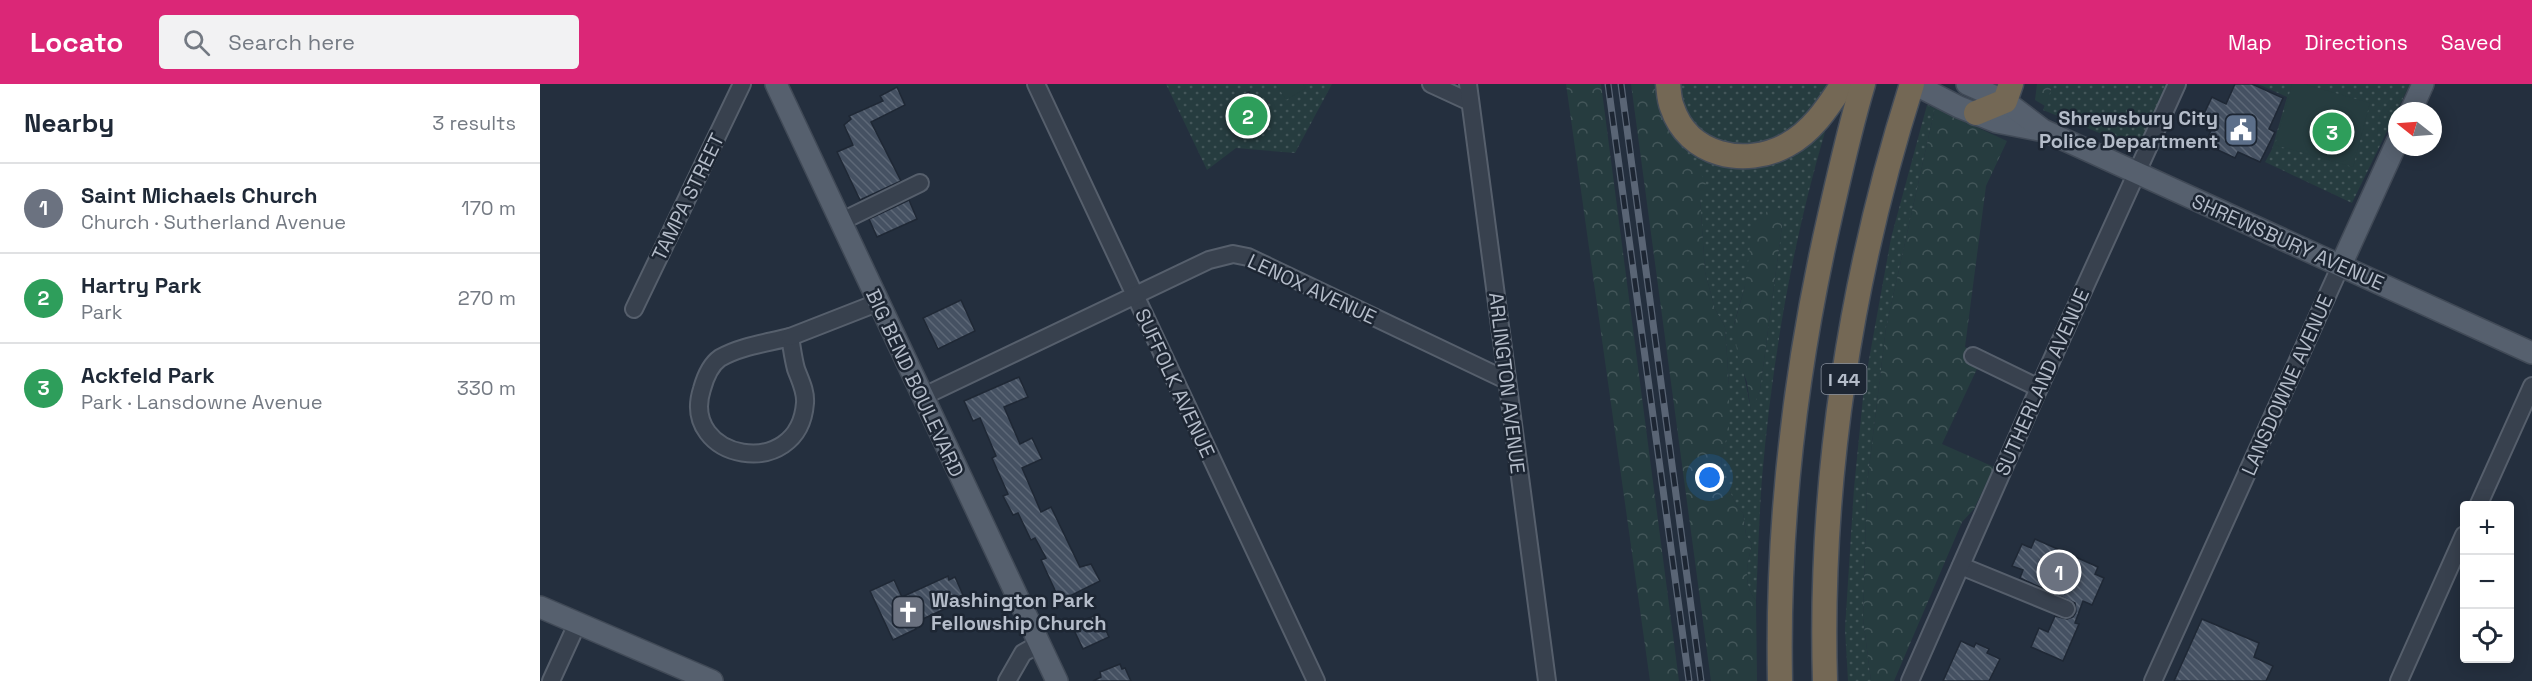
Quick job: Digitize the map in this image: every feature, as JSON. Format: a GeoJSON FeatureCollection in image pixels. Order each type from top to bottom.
{"type":"FeatureCollection","features":[{"type":"Feature","properties":{"kind":"highway"},"geometry":{"type":"LineString","coordinates":[[1668,84],[1671,106],[1680,123],[1696,142],[1716,153],[1741,158],[1767,155],[1789,144],[1812,126],[1843,84]]}},
{"type":"Feature","properties":{"kind":"highway","name":"I 44"},"geometry":{"type":"LineString","coordinates":[[1780,681],[1781,563],[1786,485],[1795,404],[1822,247],[1863,84]]}},
{"type":"Feature","properties":{"kind":"highway","name":"I 44"},"geometry":{"type":"LineString","coordinates":[[1825,681],[1829,519],[1836,438],[1847,358],[1878,203],[1913,84]]}},
{"type":"Feature","properties":{"kind":"highway"},"geometry":{"type":"LineString","coordinates":[[1967,110],[2008,92]]}},
{"type":"Feature","properties":{"kind":"main road","name":"BIG BEND BOULEVARD"},"geometry":{"type":"LineString","coordinates":[[777,84],[877,303],[1057,681]]}},
{"type":"Feature","properties":{"kind":"main road","name":"SHREWSBURY AVENUE"},"geometry":{"type":"LineString","coordinates":[[1913,84],[1997,122],[2043,130],[2532,353]]}},
{"type":"Feature","properties":{"kind":"main road","name":"SHREWSBURY AVENUE"},"geometry":{"type":"LineString","coordinates":[[1967,84],[2008,92],[2043,130]]}},
{"type":"Feature","properties":{"kind":"main road"},"geometry":{"type":"LineString","coordinates":[[2415,102],[2423,84]]}},
{"type":"Feature","properties":{"kind":"main road","name":"LANSDOWNE AVENUE"},"geometry":{"type":"LineString","coordinates":[[2341,265],[2391,156]]}},
{"type":"Feature","properties":{"kind":"main road"},"geometry":{"type":"LineString","coordinates":[[540,607],[712,681]]}},
{"type":"Feature","properties":{"kind":"street","name":"TAMPA STREET"},"geometry":{"type":"LineString","coordinates":[[634,309],[742,84]]}},
{"type":"Feature","properties":{"kind":"street","name":"SUFFOLK AVENUE"},"geometry":{"type":"LineString","coordinates":[[1036,84],[1316,681]]}},
{"type":"Feature","properties":{"kind":"street"},"geometry":{"type":"LineString","coordinates":[[1431,84],[1470,102]]}},
{"type":"Feature","properties":{"kind":"street","name":"ARLINGTON AVENUE"},"geometry":{"type":"LineString","coordinates":[[1468,84],[1547,681]]}},
{"type":"Feature","properties":{"kind":"street","name":"SUTHERLAND AVENUE"},"geometry":{"type":"LineString","coordinates":[[1910,681],[2176,84]]}},
{"type":"Feature","properties":{"kind":"street"},"geometry":{"type":"LineString","coordinates":[[840,222],[920,183]]}},
{"type":"Feature","properties":{"kind":"street","name":"LENOX AVENUE"},"geometry":{"type":"LineString","coordinates":[[922,397],[1209,260],[1233,255],[1248,257],[1506,380]]}},
{"type":"Feature","properties":{"kind":"street","name":"LANSDOWNE AVENUE"},"geometry":{"type":"LineString","coordinates":[[2153,681],[2341,265]]}},
{"type":"Feature","properties":{"kind":"street"},"geometry":{"type":"LineString","coordinates":[[790,337],[796,368],[805,393],[804,412],[800,424],[793,435],[770,452],[747,454],[725,447],[711,437],[699,412],[699,396],[710,369],[718,360],[736,350],[790,337],[877,303]]}},
{"type":"Feature","properties":{"kind":"street"},"geometry":{"type":"LineString","coordinates":[[1974,356],[2039,388]]}},
{"type":"Feature","properties":{"kind":"street"},"geometry":{"type":"LineString","coordinates":[[2480,501],[2532,386]]}},
{"type":"Feature","properties":{"kind":"street"},"geometry":{"type":"LineString","coordinates":[[2399,681],[2460,545]]}},
{"type":"Feature","properties":{"kind":"street"},"geometry":{"type":"LineString","coordinates":[[1961,566],[2066,609]]}},
{"type":"Feature","properties":{"kind":"street"},"geometry":{"type":"LineString","coordinates":[[550,681],[577,624]]}},
{"type":"Feature","properties":{"kind":"street"},"geometry":{"type":"LineString","coordinates":[[1007,681],[1023,653],[1039,644]]}},
{"type":"Feature","properties":{"kind":"green space"},"geometry":{"type":"Polygon","coordinates":[[[1166,84],[1332,84],[1295,153],[1236,148],[1207,170],[1166,84]]]}},
{"type":"Feature","properties":{"kind":"green space"},"geometry":{"type":"Polygon","coordinates":[[[1276,84],[1303,84],[1306,88],[1286,100],[1276,84]]]}},
{"type":"Feature","properties":{"kind":"green space"},"geometry":{"type":"Polygon","coordinates":[[[1566,84],[1601,84],[1679,681],[1650,681],[1566,84]]]}},
{"type":"Feature","properties":{"kind":"green space"},"geometry":{"type":"Polygon","coordinates":[[[1631,84],[1661,84],[1681,137],[1681,153],[1701,174],[1706,183],[1700,197],[1705,272],[1715,309],[1725,327],[1729,386],[1729,430],[1722,453],[1721,472],[1736,505],[1743,513],[1746,535],[1752,544],[1747,580],[1756,601],[1757,681],[1711,681],[1631,84]]]}},
{"type":"Feature","properties":{"kind":"green space"},"geometry":{"type":"Polygon","coordinates":[[[1677,84],[1834,84],[1790,133],[1754,149],[1709,139],[1693,125],[1682,108],[1677,84]]]}},
{"type":"Feature","properties":{"kind":"green space"},"geometry":{"type":"Polygon","coordinates":[[[2037,84],[2053,84],[2045,106],[2035,100],[2037,84]]]}},
{"type":"Feature","properties":{"kind":"green space"},"geometry":{"type":"Polygon","coordinates":[[[2053,84],[2167,84],[2146,132],[2138,142],[2131,144],[2043,110],[2053,84]]]}},
{"type":"Feature","properties":{"kind":"green space"},"geometry":{"type":"Polygon","coordinates":[[[2258,84],[2410,84],[2401,102],[2388,102],[2388,129],[2352,203],[2265,162],[2272,149],[2287,97],[2258,84]]]}},
{"type":"Feature","properties":{"kind":"green space"},"geometry":{"type":"Polygon","coordinates":[[[2292,84],[2304,84],[2370,103],[2353,167],[2275,145],[2292,84]]]}},
{"type":"Feature","properties":{"kind":"green space"},"geometry":{"type":"Polygon","coordinates":[[[1927,105],[1935,108],[1886,328],[1867,485],[1863,618],[1871,681],[1848,681],[1845,629],[1854,488],[1864,387],[1891,238],[1927,105]]]}},
{"type":"Feature","properties":{"kind":"green space"},"geometry":{"type":"Polygon","coordinates":[[[1935,108],[2007,141],[1986,186],[1965,347],[1983,356],[1942,444],[1994,467],[1974,509],[1962,522],[1894,681],[1871,681],[1863,618],[1867,485],[1886,328],[1935,108]]]}},
{"type":"Feature","properties":{"kind":"green space"},"geometry":{"type":"Polygon","coordinates":[[[1825,132],[1793,260],[1771,390],[1762,478],[1756,601],[1747,580],[1747,566],[1752,544],[1746,535],[1743,513],[1736,505],[1721,472],[1722,453],[1728,430],[1729,386],[1725,327],[1715,309],[1705,272],[1700,197],[1681,153],[1681,137],[1701,155],[1825,132]],[[1778,208],[1745,286],[1734,324],[1751,410],[1760,390],[1782,226],[1778,208]]]}},
{"type":"Feature","properties":{"kind":"green space"},"geometry":{"type":"Polygon","coordinates":[[[1779,208],[1782,226],[1760,390],[1751,412],[1747,382],[1738,360],[1734,325],[1745,286],[1752,231],[1768,210],[1779,208]]]}},
{"type":"Feature","properties":{"kind":"building","name":"Shrewsbury City Police Department"},"geometry":{"type":"Polygon","coordinates":[[[2235,84],[2252,84],[2283,98],[2269,129],[2275,132],[2260,162],[2238,152],[2235,158],[2205,144],[2212,128],[2200,122],[2212,97],[2226,104],[2235,84]]]}},
{"type":"Feature","properties":{"kind":"building"},"geometry":{"type":"Polygon","coordinates":[[[897,87],[905,105],[871,122],[901,181],[860,200],[837,152],[853,145],[844,125],[851,119],[849,116],[883,101],[880,96],[897,87]]]}},
{"type":"Feature","properties":{"kind":"building"},"geometry":{"type":"Polygon","coordinates":[[[1249,92],[1259,111],[1248,117],[1238,98],[1249,92]]]}},
{"type":"Feature","properties":{"kind":"building"},"geometry":{"type":"Polygon","coordinates":[[[909,200],[917,219],[877,237],[869,219],[909,200]]]}},
{"type":"Feature","properties":{"kind":"building"},"geometry":{"type":"Polygon","coordinates":[[[961,300],[975,331],[938,349],[923,318],[961,300]]]}},
{"type":"Feature","properties":{"kind":"building"},"geometry":{"type":"Polygon","coordinates":[[[1019,377],[1028,397],[1004,407],[1020,444],[1032,438],[1042,459],[1022,468],[1041,512],[1051,507],[1080,567],[1091,564],[1100,581],[1060,601],[1041,560],[1046,558],[1035,538],[1031,540],[1018,513],[1013,515],[1003,496],[1008,494],[992,458],[996,456],[980,418],[973,421],[964,401],[1019,377]]]}},
{"type":"Feature","properties":{"kind":"building"},"geometry":{"type":"Polygon","coordinates":[[[2035,539],[2098,567],[2095,574],[2104,578],[2092,605],[2083,601],[2075,623],[2079,624],[2063,661],[2031,647],[2039,628],[2048,632],[2055,616],[2067,619],[2073,617],[2076,612],[2075,603],[2020,578],[2023,570],[2012,566],[2022,544],[2031,548],[2035,539]]]}},
{"type":"Feature","properties":{"kind":"building","name":"Washington Park Fellowship Church"},"geometry":{"type":"Polygon","coordinates":[[[948,576],[949,580],[955,577],[963,595],[958,597],[960,602],[914,623],[916,629],[893,640],[870,591],[894,580],[902,597],[948,576]]]}},
{"type":"Feature","properties":{"kind":"building"},"geometry":{"type":"Polygon","coordinates":[[[1098,614],[1109,637],[1083,649],[1072,626],[1098,614]]]}},
{"type":"Feature","properties":{"kind":"building"},"geometry":{"type":"Polygon","coordinates":[[[2202,619],[2259,643],[2254,657],[2273,666],[2266,681],[2174,681],[2202,619]]]}},
{"type":"Feature","properties":{"kind":"building"},"geometry":{"type":"Polygon","coordinates":[[[1961,641],[1974,647],[1976,643],[1989,649],[1987,653],[2000,659],[1989,681],[1943,681],[1961,641]]]}},
{"type":"Feature","properties":{"kind":"building"},"geometry":{"type":"Polygon","coordinates":[[[1120,664],[1122,669],[1125,668],[1131,681],[1093,681],[1101,677],[1100,672],[1120,664]]]}},
{"type":"Feature","properties":{"kind":"railway"},"geometry":{"type":"LineString","coordinates":[[1608,84],[1689,681]]}},
{"type":"Feature","properties":{"kind":"railway"},"geometry":{"type":"LineString","coordinates":[[1621,84],[1701,681]]}},
{"type":"Feature","properties":{"kind":"place","name":"Hartry Park"},"geometry":{"type":"Point","coordinates":[1248,116]}},
{"type":"Feature","properties":{"kind":"place","name":"Shrewsbury City Police Department"},"geometry":{"type":"Point","coordinates":[2241,130]}},
{"type":"Feature","properties":{"kind":"place","name":"Ackfeld Park"},"geometry":{"type":"Point","coordinates":[2332,132]}},
{"type":"Feature","properties":{"kind":"place","name":"Saint Michaels Church"},"geometry":{"type":"Point","coordinates":[2059,572]}},
{"type":"Feature","properties":{"kind":"place","name":"Washington Park Fellowship Church"},"geometry":{"type":"Point","coordinates":[908,612]}}]}
